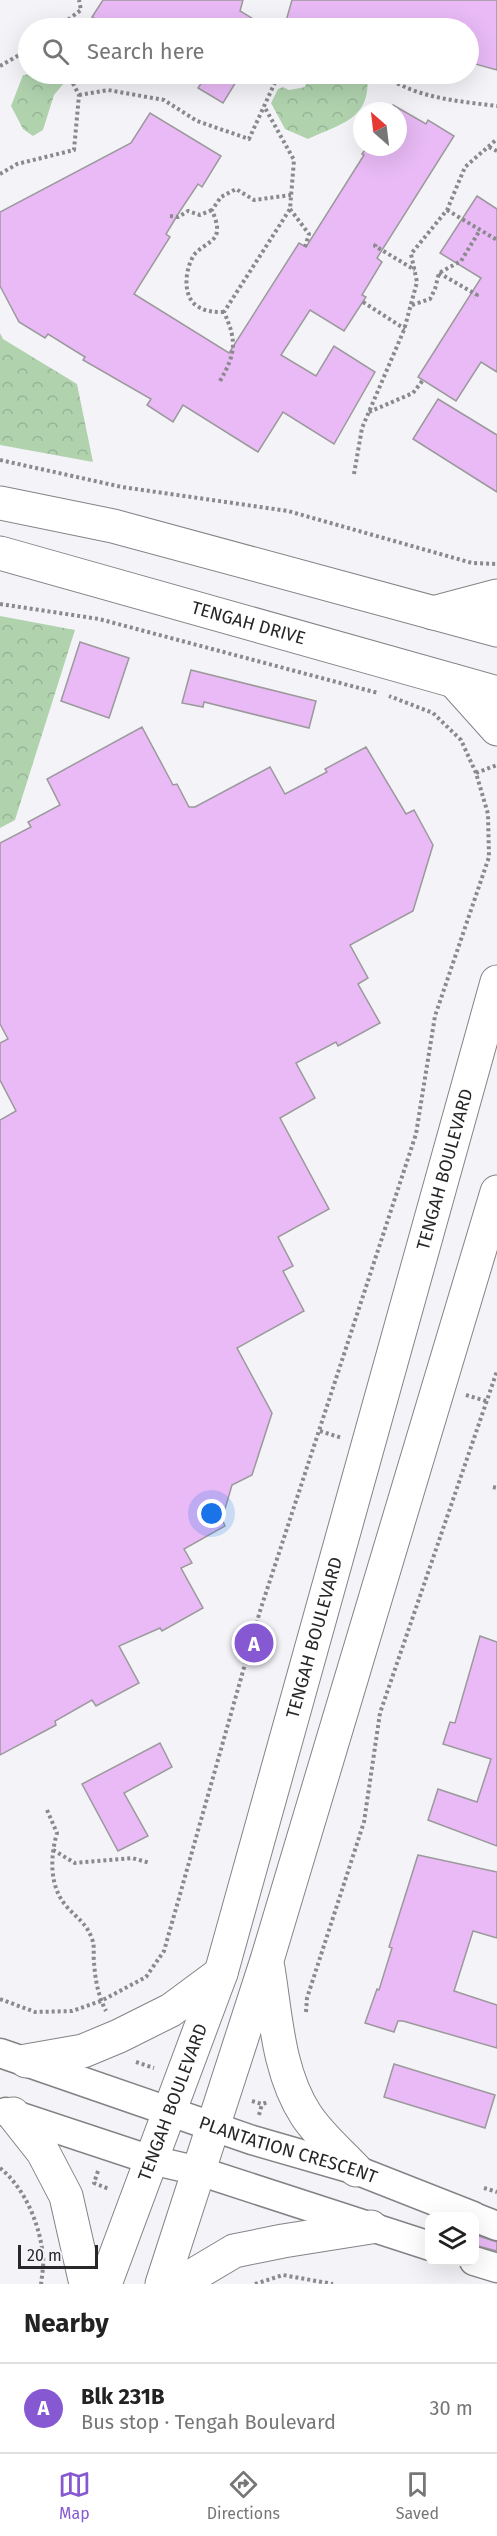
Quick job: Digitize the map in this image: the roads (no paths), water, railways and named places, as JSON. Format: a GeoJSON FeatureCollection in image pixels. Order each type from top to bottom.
{"type":"FeatureCollection","features":[{"type":"Feature","properties":{"kind":"main road"},"geometry":{"type":"LineString","coordinates":[[0,503],[113,526],[497,630]]}},
{"type":"Feature","properties":{"kind":"main road","name":"TENGAH DRIVE"},"geometry":{"type":"LineString","coordinates":[[0,553],[497,693]]}},
{"type":"Feature","properties":{"kind":"main road"},"geometry":{"type":"LineString","coordinates":[[432,613],[497,596]]}},
{"type":"Feature","properties":{"kind":"main road"},"geometry":{"type":"LineString","coordinates":[[454,681],[497,729]]}},
{"type":"Feature","properties":{"kind":"main road","name":"TENGAH BOULEVARD"},"geometry":{"type":"LineString","coordinates":[[105,2284],[221,1973],[497,982]]}},
{"type":"Feature","properties":{"kind":"main road"},"geometry":{"type":"LineString","coordinates":[[162,2284],[267,1960],[497,1192]]}},
{"type":"Feature","properties":{"kind":"main road"},"geometry":{"type":"LineString","coordinates":[[267,1960],[280,2048],[294,2094],[307,2117],[356,2170]]}},
{"type":"Feature","properties":{"kind":"main road"},"geometry":{"type":"LineString","coordinates":[[13,2057],[83,2051],[171,2010],[221,1973]]}},
{"type":"Feature","properties":{"kind":"main road"},"geometry":{"type":"LineString","coordinates":[[6,2112],[43,2152],[66,2196],[86,2284]]}},
{"type":"Feature","properties":{"kind":"main road"},"geometry":{"type":"LineString","coordinates":[[183,2284],[234,2251],[371,2227]]}},
{"type":"Feature","properties":{"kind":"street","name":"PLANTATION CRESCENT"},"geometry":{"type":"LineString","coordinates":[[13,2057],[252,2140],[356,2170],[461,2212]]}},
{"type":"Feature","properties":{"kind":"street"},"geometry":{"type":"LineString","coordinates":[[6,2112],[151,2160],[199,2171],[425,2245]]}},
{"type":"Feature","properties":{"kind":"street","name":"PLANTATION CRESCENT"},"geometry":{"type":"LineString","coordinates":[[479,2219],[497,2226]]}},
{"type":"Feature","properties":{"kind":"street"},"geometry":{"type":"LineString","coordinates":[[479,2263],[497,2268]]}},
{"type":"Feature","properties":{"kind":"place","name":"Blk 231B"},"geometry":{"type":"Point","coordinates":[254,1643]}}]}
